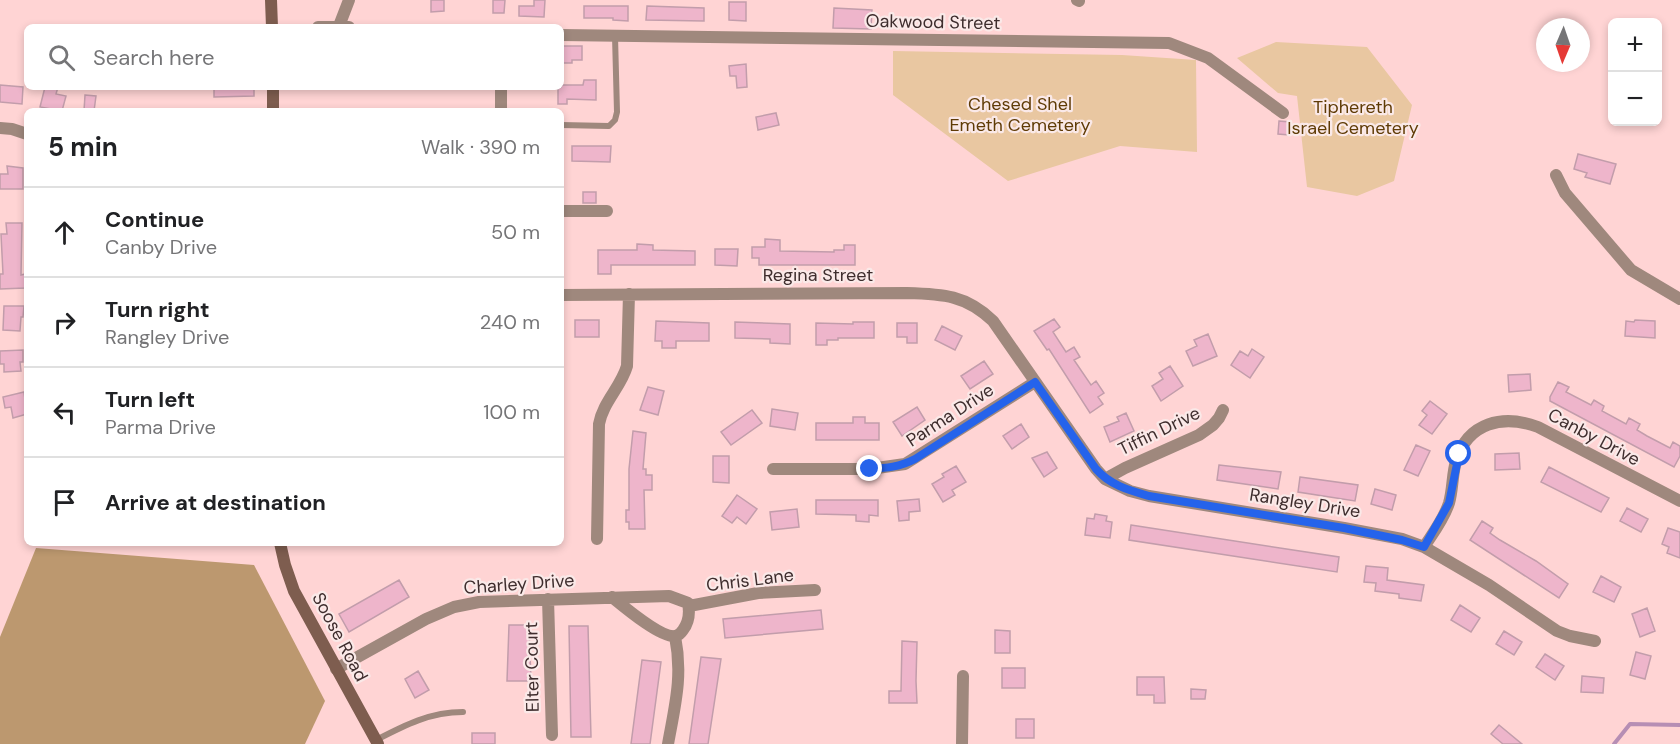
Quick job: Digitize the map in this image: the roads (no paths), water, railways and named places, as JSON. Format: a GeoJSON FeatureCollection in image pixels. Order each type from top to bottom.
{"type":"FeatureCollection","features":[{"type":"Feature","properties":{"kind":"street"},"geometry":{"type":"LineString","coordinates":[[271,0],[272,24]]}},
{"type":"Feature","properties":{"kind":"street"},"geometry":{"type":"LineString","coordinates":[[344,24],[350,0]]}},
{"type":"Feature","properties":{"kind":"street","name":"Oakwood Street"},"geometry":{"type":"LineString","coordinates":[[564,35],[1169,43],[1208,58],[1283,113]]}},
{"type":"Feature","properties":{"kind":"street"},"geometry":{"type":"LineString","coordinates":[[273,90],[273,108]]}},
{"type":"Feature","properties":{"kind":"street"},"geometry":{"type":"LineString","coordinates":[[501,90],[501,108]]}},
{"type":"Feature","properties":{"kind":"street"},"geometry":{"type":"LineString","coordinates":[[0,128],[24,133]]}},
{"type":"Feature","properties":{"kind":"street"},"geometry":{"type":"LineString","coordinates":[[1556,175],[1565,193],[1631,270],[1680,299]]}},
{"type":"Feature","properties":{"kind":"street"},"geometry":{"type":"LineString","coordinates":[[564,211],[607,211]]}},
{"type":"Feature","properties":{"kind":"street","name":"Regina Street"},"geometry":{"type":"LineString","coordinates":[[564,294],[908,293],[953,297],[981,310],[993,321],[1035,382]]}},
{"type":"Feature","properties":{"kind":"street"},"geometry":{"type":"LineString","coordinates":[[597,540],[599,424],[604,407],[624,376],[627,366],[629,294]]}},
{"type":"Feature","properties":{"kind":"street","name":"Parma Drive"},"geometry":{"type":"LineString","coordinates":[[773,469],[870,469],[905,464],[1035,382]]}},
{"type":"Feature","properties":{"kind":"street","name":"Rangley Drive"},"geometry":{"type":"LineString","coordinates":[[1035,382],[1096,469],[1105,479],[1130,491],[1356,530],[1424,547],[1489,585],[1557,631],[1596,641]]}},
{"type":"Feature","properties":{"kind":"street","name":"Tiffin Drive"},"geometry":{"type":"LineString","coordinates":[[1105,479],[1199,435],[1213,425],[1222,410]]}},
{"type":"Feature","properties":{"kind":"street","name":"Canby Drive"},"geometry":{"type":"LineString","coordinates":[[1424,547],[1449,503],[1455,464],[1462,447],[1484,426],[1503,420],[1524,422],[1538,427],[1680,501]]}},
{"type":"Feature","properties":{"kind":"street","name":"Soose Road"},"geometry":{"type":"LineString","coordinates":[[281,546],[294,591],[377,742]]}},
{"type":"Feature","properties":{"kind":"street","name":"Chris Lane"},"geometry":{"type":"LineString","coordinates":[[689,606],[758,593],[816,590]]}},
{"type":"Feature","properties":{"kind":"street","name":"Charley Drive"},"geometry":{"type":"LineString","coordinates":[[336,669],[426,619],[454,607],[479,602],[669,596],[688,603],[689,606]]}},
{"type":"Feature","properties":{"kind":"street"},"geometry":{"type":"LineString","coordinates":[[612,597],[648,624],[667,635],[675,636],[687,625],[689,606]]}},
{"type":"Feature","properties":{"kind":"street","name":"Elter Court"},"geometry":{"type":"LineString","coordinates":[[548,599],[552,735]]}},
{"type":"Feature","properties":{"kind":"street"},"geometry":{"type":"LineString","coordinates":[[668,744],[679,680],[679,659],[675,636]]}},
{"type":"Feature","properties":{"kind":"street"},"geometry":{"type":"LineString","coordinates":[[962,744],[963,676]]}},
{"type":"Feature","properties":{"kind":"lane"},"geometry":{"type":"LineString","coordinates":[[564,125],[609,126],[615,120],[617,105],[615,36]]}},
{"type":"Feature","properties":{"kind":"lane"},"geometry":{"type":"LineString","coordinates":[[377,742],[422,718],[443,712],[463,712]]}},
{"type":"Feature","properties":{"kind":"waterway"},"geometry":{"type":"LineString","coordinates":[[1614,744],[1630,724],[1680,725]]}},
{"type":"Feature","properties":{"kind":"park label","name":"Chesed Shel Emeth Cemetery"},"geometry":{"type":"Point","coordinates":[1020,114]}},
{"type":"Feature","properties":{"kind":"park label","name":"Tiphereth Israel Cemetery"},"geometry":{"type":"Point","coordinates":[1353,117]}}]}
